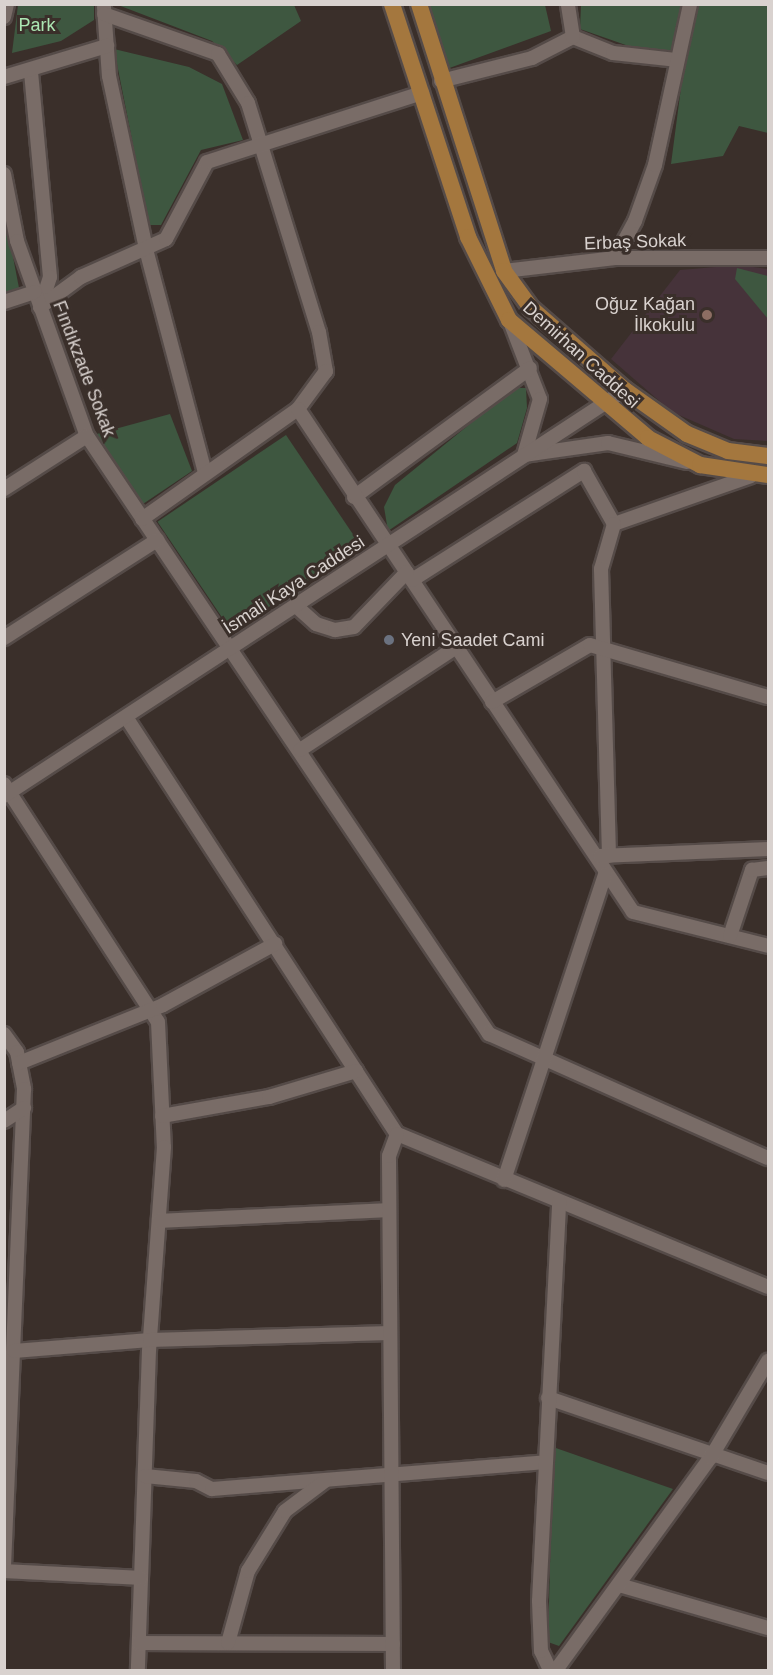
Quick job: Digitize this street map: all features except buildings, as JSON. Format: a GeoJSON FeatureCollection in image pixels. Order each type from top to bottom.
{"type":"FeatureCollection","features":[{"type":"Feature","properties":{"kind":"main road","name":"Demirhan Caddesi"},"geometry":{"type":"LineString","coordinates":[[392,4],[468,237],[509,320],[603,405],[648,438],[700,465],[751,476],[768,475]]}},
{"type":"Feature","properties":{"kind":"main road","name":"Demirhan Caddesi"},"geometry":{"type":"LineString","coordinates":[[419,4],[441,81],[504,271],[531,308],[625,390],[687,434],[728,451],[768,456]]}},
{"type":"Feature","properties":{"kind":"street"},"geometry":{"type":"LineString","coordinates":[[4,17],[7,4]]}},
{"type":"Feature","properties":{"kind":"street"},"geometry":{"type":"LineString","coordinates":[[568,4],[573,37]]}},
{"type":"Feature","properties":{"kind":"street"},"geometry":{"type":"LineString","coordinates":[[615,258],[635,221],[655,165],[690,4]]}},
{"type":"Feature","properties":{"kind":"street"},"geometry":{"type":"LineString","coordinates":[[142,519],[298,409],[326,371],[319,332],[248,103],[218,54],[104,9],[107,46],[147,253],[205,473]]}},
{"type":"Feature","properties":{"kind":"street"},"geometry":{"type":"LineString","coordinates":[[441,81],[532,58],[573,37],[613,53],[676,60]]}},
{"type":"Feature","properties":{"kind":"street"},"geometry":{"type":"LineString","coordinates":[[4,77],[31,72],[107,46]]}},
{"type":"Feature","properties":{"kind":"street"},"geometry":{"type":"LineString","coordinates":[[31,72],[50,277],[40,307]]}},
{"type":"Feature","properties":{"kind":"street"},"geometry":{"type":"LineString","coordinates":[[40,307],[81,277],[147,253],[166,240],[207,162],[260,143],[422,93]]}},
{"type":"Feature","properties":{"kind":"street","name":"Fındıkzade Sokak"},"geometry":{"type":"LineString","coordinates":[[4,174],[34,292],[87,436],[232,647],[489,1034],[542,1061],[768,1158]]}},
{"type":"Feature","properties":{"kind":"street","name":"Erbaş Sokak"},"geometry":{"type":"LineString","coordinates":[[504,271],[615,258],[768,258]]}},
{"type":"Feature","properties":{"kind":"street"},"geometry":{"type":"LineString","coordinates":[[4,302],[34,292]]}},
{"type":"Feature","properties":{"kind":"street"},"geometry":{"type":"LineString","coordinates":[[509,320],[530,368],[540,399],[524,455],[608,443],[700,465]]}},
{"type":"Feature","properties":{"kind":"street"},"geometry":{"type":"LineString","coordinates":[[354,497],[530,368]]}},
{"type":"Feature","properties":{"kind":"street","name":"İsmali Kaya Caddesi"},"geometry":{"type":"LineString","coordinates":[[6,791],[126,717],[625,390]]}},
{"type":"Feature","properties":{"kind":"street"},"geometry":{"type":"LineString","coordinates":[[298,409],[354,497],[410,576],[592,856],[633,912],[768,946]]}},
{"type":"Feature","properties":{"kind":"street"},"geometry":{"type":"LineString","coordinates":[[4,489],[87,436]]}},
{"type":"Feature","properties":{"kind":"street"},"geometry":{"type":"LineString","coordinates":[[296,606],[316,624],[335,630],[354,627],[410,576],[584,471],[614,524],[601,569],[609,856]]}},
{"type":"Feature","properties":{"kind":"street"},"geometry":{"type":"LineString","coordinates":[[614,524],[751,476]]}},
{"type":"Feature","properties":{"kind":"street"},"geometry":{"type":"LineString","coordinates":[[4,638],[157,540]]}},
{"type":"Feature","properties":{"kind":"street"},"geometry":{"type":"LineString","coordinates":[[492,702],[590,645],[768,697]]}},
{"type":"Feature","properties":{"kind":"street"},"geometry":{"type":"LineString","coordinates":[[300,750],[456,647]]}},
{"type":"Feature","properties":{"kind":"street"},"geometry":{"type":"LineString","coordinates":[[126,717],[397,1134],[559,1203],[768,1287]]}},
{"type":"Feature","properties":{"kind":"street"},"geometry":{"type":"LineString","coordinates":[[6,791],[150,1006],[158,1022],[162,1116],[159,1221],[150,1340],[138,1671]]}},
{"type":"Feature","properties":{"kind":"street"},"geometry":{"type":"LineString","coordinates":[[592,856],[768,849]]}},
{"type":"Feature","properties":{"kind":"street"},"geometry":{"type":"LineString","coordinates":[[730,936],[752,870],[768,868]]}},
{"type":"Feature","properties":{"kind":"street"},"geometry":{"type":"LineString","coordinates":[[504,1180],[605,874]]}},
{"type":"Feature","properties":{"kind":"street"},"geometry":{"type":"LineString","coordinates":[[19,1063],[94,1036],[150,1006],[163,1005],[275,944]]}},
{"type":"Feature","properties":{"kind":"street"},"geometry":{"type":"LineString","coordinates":[[4,1034],[19,1063],[24,1108],[4,1564]]}},
{"type":"Feature","properties":{"kind":"street"},"geometry":{"type":"LineString","coordinates":[[162,1116],[269,1098],[356,1071]]}},
{"type":"Feature","properties":{"kind":"street"},"geometry":{"type":"LineString","coordinates":[[4,1120],[24,1108]]}},
{"type":"Feature","properties":{"kind":"street"},"geometry":{"type":"LineString","coordinates":[[393,1671],[389,1156],[397,1134]]}},
{"type":"Feature","properties":{"kind":"street"},"geometry":{"type":"LineString","coordinates":[[550,1671],[541,1651],[540,1601],[559,1203]]}},
{"type":"Feature","properties":{"kind":"street"},"geometry":{"type":"LineString","coordinates":[[159,1221],[389,1210]]}},
{"type":"Feature","properties":{"kind":"street"},"geometry":{"type":"LineString","coordinates":[[4,1223],[20,1217]]}},
{"type":"Feature","properties":{"kind":"street"},"geometry":{"type":"LineString","coordinates":[[14,1351],[150,1340],[390,1333]]}},
{"type":"Feature","properties":{"kind":"street"},"geometry":{"type":"LineString","coordinates":[[556,1671],[711,1457],[768,1361]]}},
{"type":"Feature","properties":{"kind":"street"},"geometry":{"type":"LineString","coordinates":[[548,1398],[686,1443],[711,1457],[768,1473]]}},
{"type":"Feature","properties":{"kind":"street"},"geometry":{"type":"LineString","coordinates":[[145,1476],[196,1481],[212,1489],[392,1477],[546,1462]]}},
{"type":"Feature","properties":{"kind":"street"},"geometry":{"type":"LineString","coordinates":[[228,1643],[248,1571],[285,1511],[325,1481]]}},
{"type":"Feature","properties":{"kind":"street"},"geometry":{"type":"LineString","coordinates":[[4,1570],[141,1578]]}},
{"type":"Feature","properties":{"kind":"street"},"geometry":{"type":"LineString","coordinates":[[619,1585],[768,1628]]}},
{"type":"Feature","properties":{"kind":"street"},"geometry":{"type":"LineString","coordinates":[[139,1643],[393,1644]]}},
{"type":"Feature","properties":{"kind":"shaded area","name":"Oğuz Kağan İlkokulu"},"geometry":{"type":"Polygon","coordinates":[[[739,265],[768,269],[768,441],[734,439],[672,412],[611,359],[680,270],[739,265]]]}},
{"type":"Feature","properties":{"kind":"green space","name":"Park"},"geometry":{"type":"Polygon","coordinates":[[[18,5],[94,5],[94,20],[61,41],[12,53],[18,5]]]}},
{"type":"Feature","properties":{"kind":"green space"},"geometry":{"type":"Polygon","coordinates":[[[118,5],[294,5],[301,21],[237,65],[212,41],[118,5]]]}},
{"type":"Feature","properties":{"kind":"green space"},"geometry":{"type":"Polygon","coordinates":[[[425,5],[545,5],[551,31],[444,70],[425,5]]]}},
{"type":"Feature","properties":{"kind":"green space"},"geometry":{"type":"Polygon","coordinates":[[[581,5],[768,5],[768,133],[739,126],[723,156],[671,164],[685,57],[640,50],[580,29],[581,5]]]}},
{"type":"Feature","properties":{"kind":"green space"},"geometry":{"type":"Polygon","coordinates":[[[114,49],[189,67],[222,84],[243,140],[201,150],[161,225],[149,225],[114,49]]]}},
{"type":"Feature","properties":{"kind":"green space"},"geometry":{"type":"Polygon","coordinates":[[[4,210],[19,288],[5,293],[4,293],[4,210]]]}},
{"type":"Feature","properties":{"kind":"green space"},"geometry":{"type":"Polygon","coordinates":[[[737,268],[768,276],[768,319],[735,279],[737,268]]]}},
{"type":"Feature","properties":{"kind":"green space"},"geometry":{"type":"Polygon","coordinates":[[[514,388],[526,388],[527,408],[517,443],[388,531],[384,507],[395,485],[514,388]]]}},
{"type":"Feature","properties":{"kind":"green space"},"geometry":{"type":"Polygon","coordinates":[[[170,414],[192,471],[137,508],[93,435],[170,414]]]}},
{"type":"Feature","properties":{"kind":"green space"},"geometry":{"type":"Polygon","coordinates":[[[286,435],[360,545],[232,632],[157,522],[286,435]]]}},
{"type":"Feature","properties":{"kind":"green space"},"geometry":{"type":"Polygon","coordinates":[[[553,1447],[673,1489],[559,1646],[548,1642],[553,1447]]]}},
{"type":"Feature","properties":{"kind":"place","name":"Oğuz Kağan İlkokulu"},"geometry":{"type":"Point","coordinates":[707,315]}},
{"type":"Feature","properties":{"kind":"place","name":"Yeni Saadet Cami"},"geometry":{"type":"Point","coordinates":[389,640]}}]}
